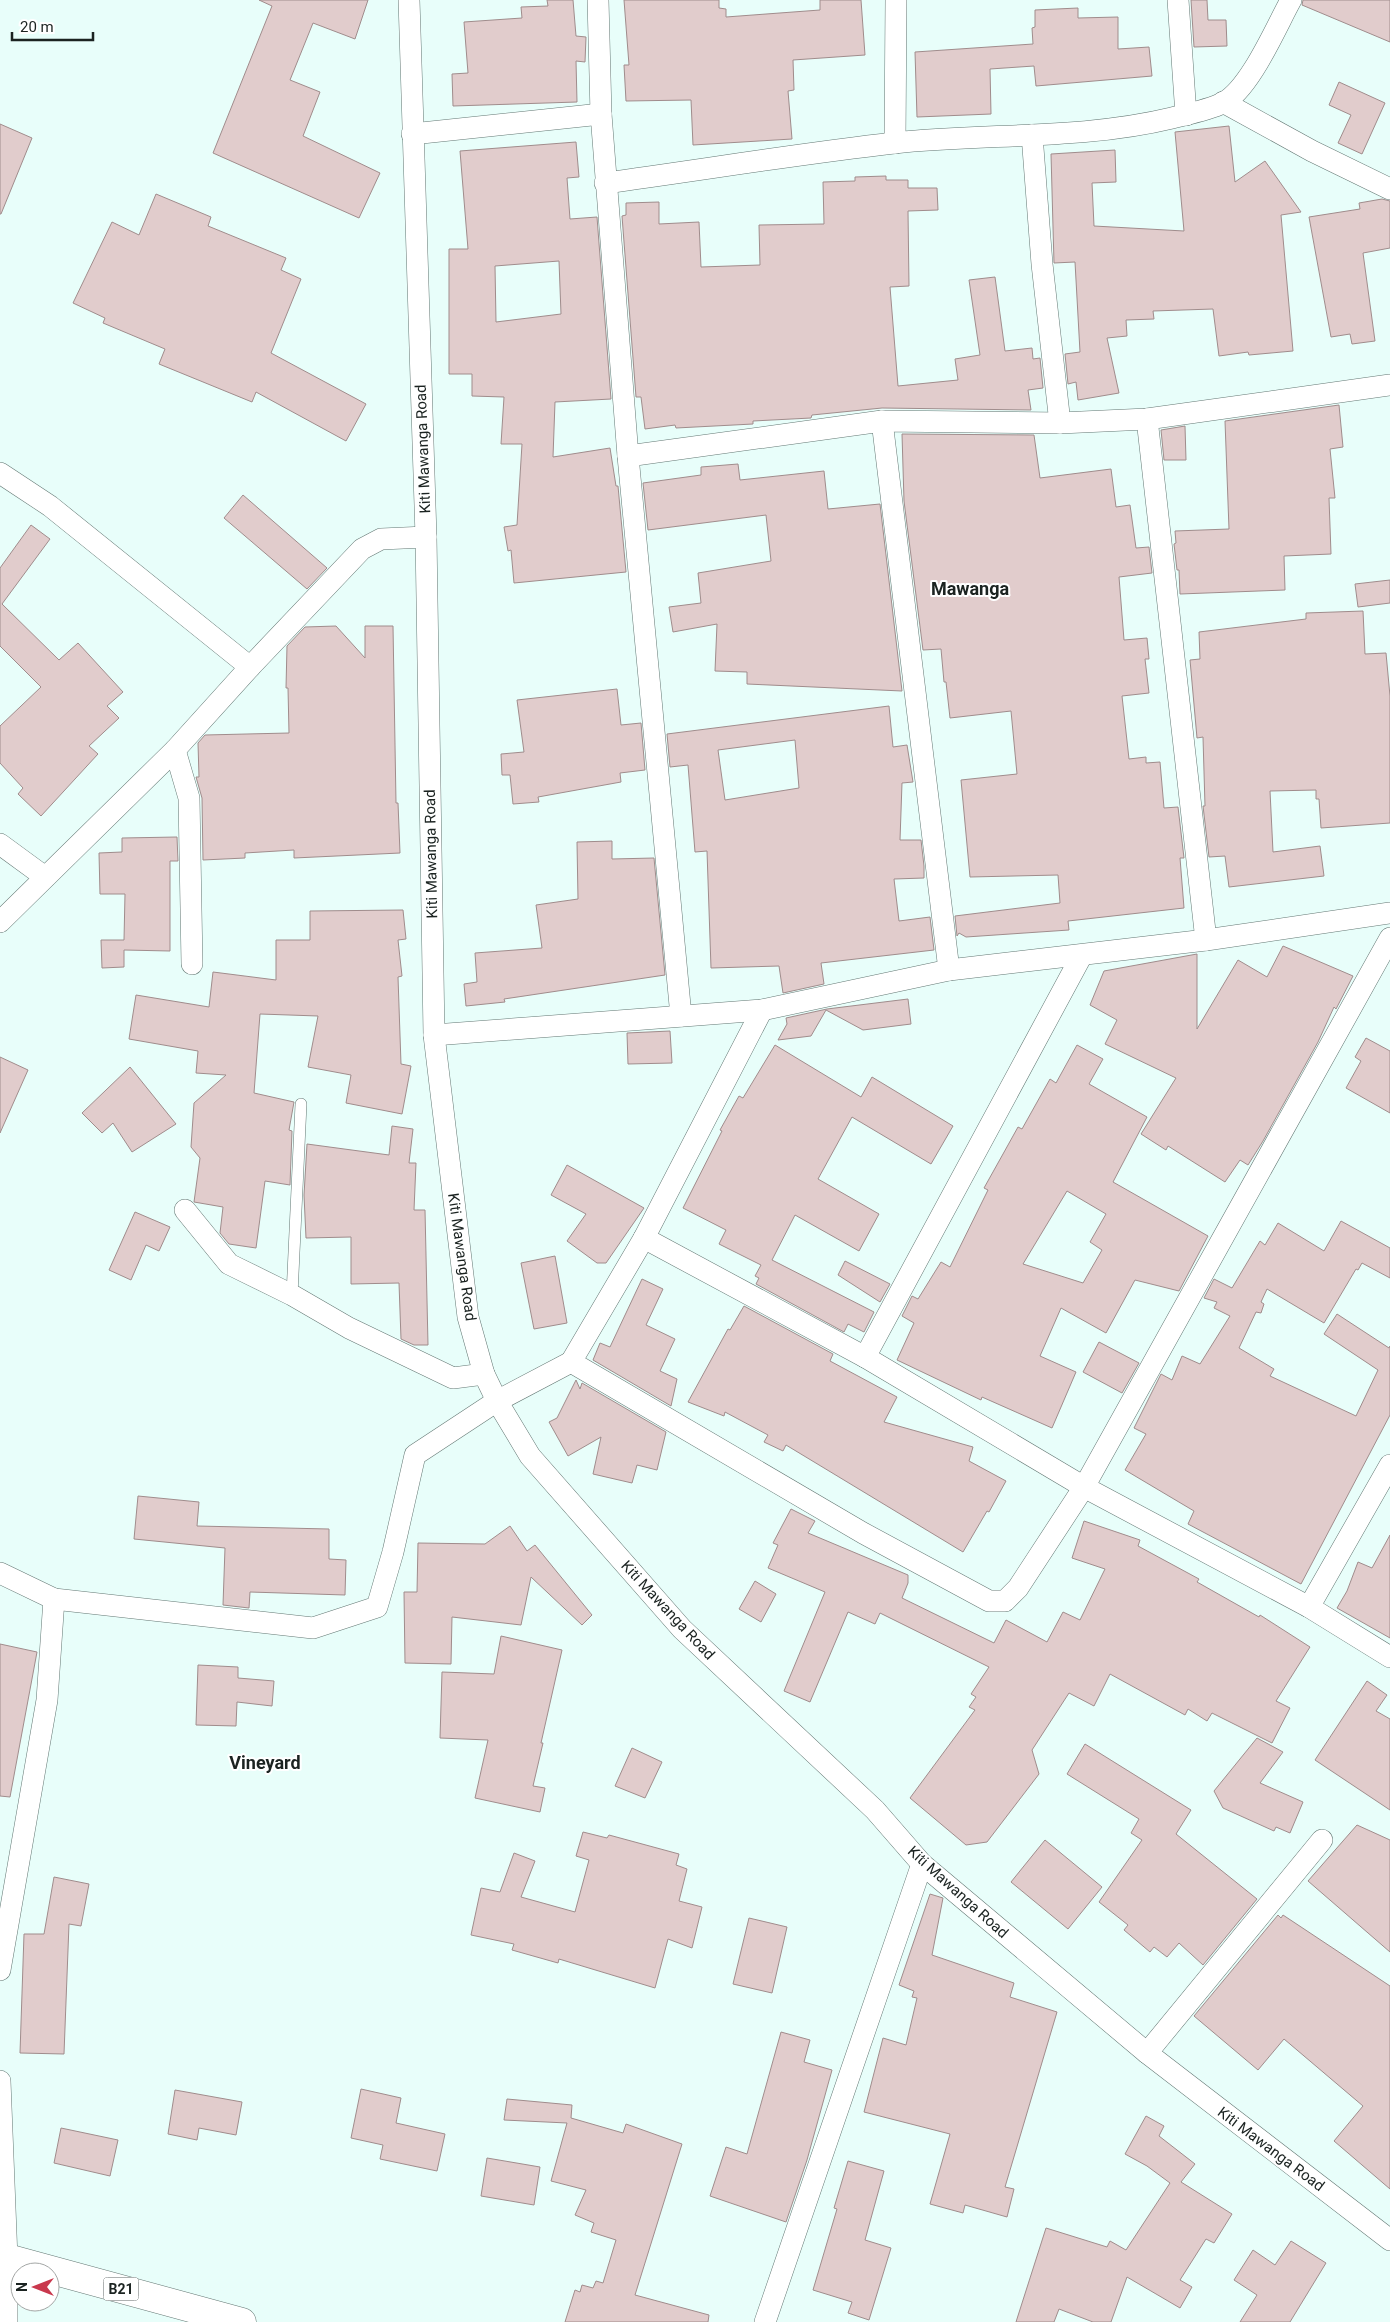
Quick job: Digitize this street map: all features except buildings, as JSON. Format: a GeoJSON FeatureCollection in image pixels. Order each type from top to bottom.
{"type":"FeatureCollection","features":[{"type":"Feature","properties":{"kind":"highway","name":"B21"},"geometry":{"type":"LineString","coordinates":[[4,2258],[242,2322]]}},
{"type":"Feature","properties":{"kind":"street","name":"Kiti Mawanga Road"},"geometry":{"type":"LineString","coordinates":[[409,0],[426,537],[434,1035],[468,1317],[484,1374],[497,1401],[530,1456],[682,1629],[875,1810],[922,1864],[1147,2054],[1390,2240]]}},
{"type":"Feature","properties":{"kind":"street"},"geometry":{"type":"LineString","coordinates":[[598,0],[605,183],[628,456],[681,1016]]}},
{"type":"Feature","properties":{"kind":"street"},"geometry":{"type":"LineString","coordinates":[[895,143],[896,0]]}},
{"type":"Feature","properties":{"kind":"street"},"geometry":{"type":"LineString","coordinates":[[1178,0],[1186,115]]}},
{"type":"Feature","properties":{"kind":"street"},"geometry":{"type":"LineString","coordinates":[[605,183],[895,143],[1032,135],[1147,124],[1186,115],[1223,102],[1241,86],[1254,69],[1291,0]]}},
{"type":"Feature","properties":{"kind":"street"},"geometry":{"type":"LineString","coordinates":[[1223,102],[1312,151],[1390,189]]}},
{"type":"Feature","properties":{"kind":"street"},"geometry":{"type":"LineString","coordinates":[[412,134],[601,114]]}},
{"type":"Feature","properties":{"kind":"street"},"geometry":{"type":"LineString","coordinates":[[1032,135],[1042,264],[1060,423]]}},
{"type":"Feature","properties":{"kind":"street"},"geometry":{"type":"LineString","coordinates":[[628,456],[882,421],[1060,423],[1147,418],[1390,385]]}},
{"type":"Feature","properties":{"kind":"street"},"geometry":{"type":"LineString","coordinates":[[1147,418],[1206,940]]}},
{"type":"Feature","properties":{"kind":"street"},"geometry":{"type":"LineString","coordinates":[[882,421],[949,970]]}},
{"type":"Feature","properties":{"kind":"street"},"geometry":{"type":"LineString","coordinates":[[0,472],[50,506],[250,666]]}},
{"type":"Feature","properties":{"kind":"street"},"geometry":{"type":"LineString","coordinates":[[0,922],[174,750],[250,666],[362,549],[380,539],[426,537]]}},
{"type":"Feature","properties":{"kind":"street"},"geometry":{"type":"LineString","coordinates":[[174,750],[189,798],[192,964]]}},
{"type":"Feature","properties":{"kind":"street"},"geometry":{"type":"LineString","coordinates":[[0,844],[45,877]]}},
{"type":"Feature","properties":{"kind":"street"},"geometry":{"type":"LineString","coordinates":[[434,1035],[762,1010],[949,970],[1206,940],[1390,913]]}},
{"type":"Feature","properties":{"kind":"street"},"geometry":{"type":"LineString","coordinates":[[571,1362],[863,1533],[989,1601],[1005,1601],[1018,1588],[1084,1487],[1390,938]]}},
{"type":"Feature","properties":{"kind":"street"},"geometry":{"type":"LineString","coordinates":[[865,1357],[1082,955]]}},
{"type":"Feature","properties":{"kind":"street"},"geometry":{"type":"LineString","coordinates":[[0,1573],[54,1598],[313,1628],[377,1607],[393,1552],[415,1455],[497,1401],[571,1362],[644,1238],[762,1010]]}},
{"type":"Feature","properties":{"kind":"street"},"geometry":{"type":"LineString","coordinates":[[185,1210],[229,1264],[292,1295],[349,1328],[453,1378],[484,1374]]}},
{"type":"Feature","properties":{"kind":"street"},"geometry":{"type":"LineString","coordinates":[[644,1238],[865,1357],[1084,1487],[1308,1607],[1390,1657]]}},
{"type":"Feature","properties":{"kind":"street"},"geometry":{"type":"LineString","coordinates":[[1308,1607],[1390,1466]]}},
{"type":"Feature","properties":{"kind":"street"},"geometry":{"type":"LineString","coordinates":[[0,1970],[47,1700],[54,1598]]}},
{"type":"Feature","properties":{"kind":"street"},"geometry":{"type":"LineString","coordinates":[[1147,2054],[1322,1840]]}},
{"type":"Feature","properties":{"kind":"street"},"geometry":{"type":"LineString","coordinates":[[766,2322],[922,1864]]}},
{"type":"Feature","properties":{"kind":"street"},"geometry":{"type":"LineString","coordinates":[[0,2081],[7,2322]]}},
{"type":"Feature","properties":{"kind":"lane"},"geometry":{"type":"LineString","coordinates":[[292,1295],[301,1104]]}},
{"type":"Feature","properties":{"kind":"district","name":"Mawanga"},"geometry":{"type":"Point","coordinates":[970,589]}},
{"type":"Feature","properties":{"kind":"district","name":"Vineyard"},"geometry":{"type":"Point","coordinates":[265,1763]}}]}
